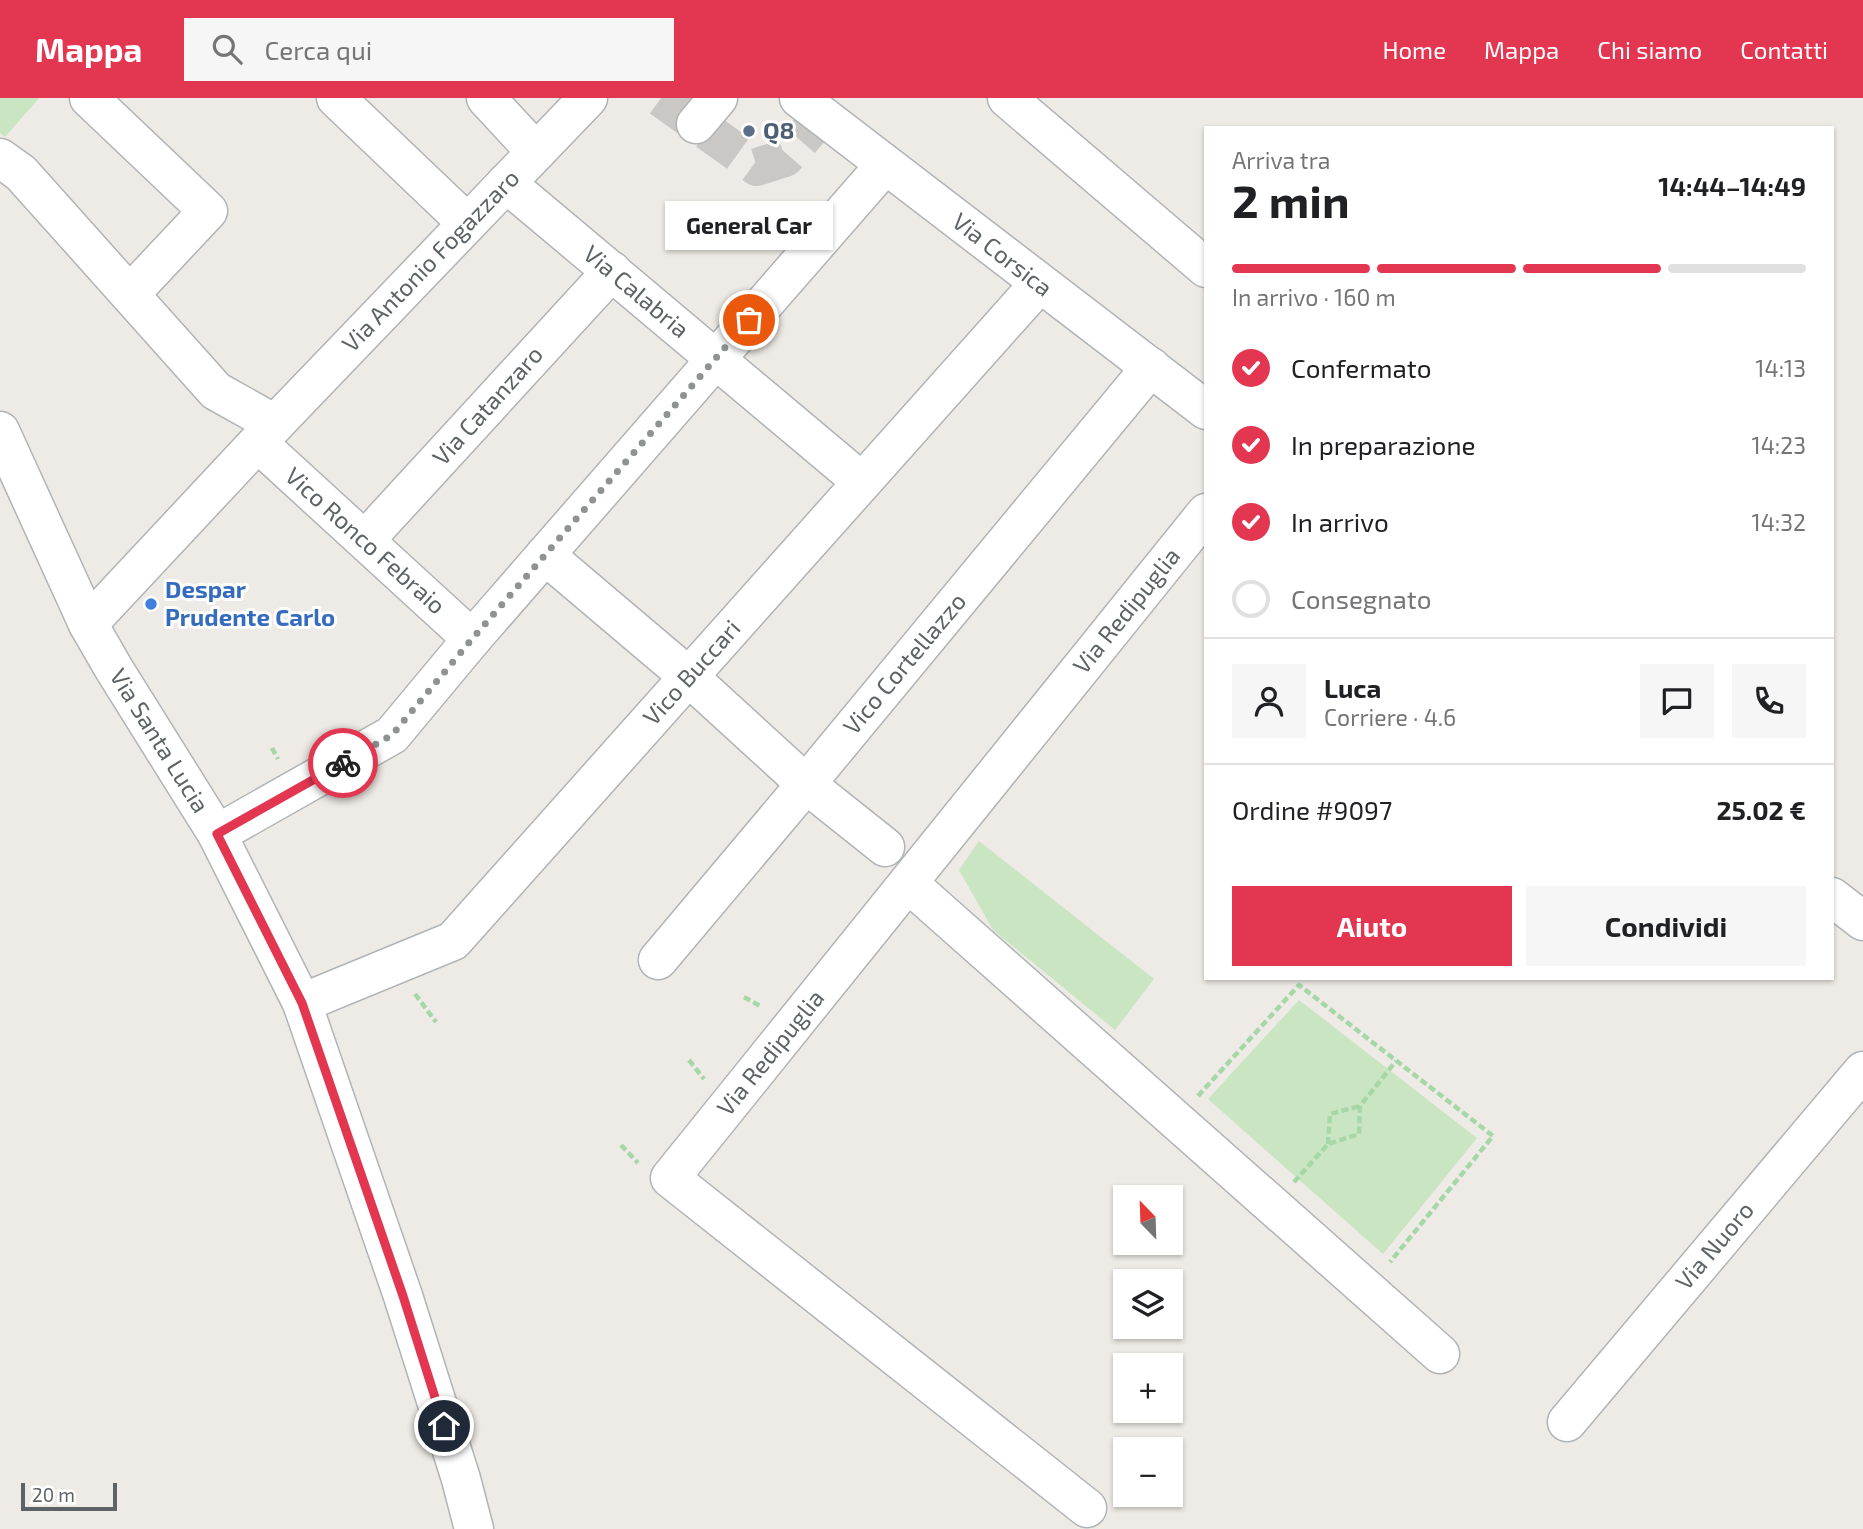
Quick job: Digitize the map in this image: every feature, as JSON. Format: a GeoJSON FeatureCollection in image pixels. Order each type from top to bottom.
{"type":"FeatureCollection","features":[{"type":"Feature","properties":{"kind":"street"},"geometry":{"type":"LineString","coordinates":[[89,98],[208,211],[130,294]]}},
{"type":"Feature","properties":{"kind":"street"},"geometry":{"type":"LineString","coordinates":[[336,98],[467,223]]}},
{"type":"Feature","properties":{"kind":"street"},"geometry":{"type":"LineString","coordinates":[[486,98],[536,152]]}},
{"type":"Feature","properties":{"kind":"street","name":"Via Antonio Fogazzaro"},"geometry":{"type":"LineString","coordinates":[[88,624],[266,433],[588,98]]}},
{"type":"Feature","properties":{"kind":"street","name":"Via Corsica"},"geometry":{"type":"LineString","coordinates":[[799,98],[1204,408]]}},
{"type":"Feature","properties":{"kind":"street"},"geometry":{"type":"LineString","coordinates":[[1007,98],[1204,266]]}},
{"type":"Feature","properties":{"kind":"street"},"geometry":{"type":"LineString","coordinates":[[0,158],[21,173],[216,391],[266,433]]}},
{"type":"Feature","properties":{"kind":"street"},"geometry":{"type":"LineString","coordinates":[[217,834],[392,735],[472,639],[885,165]]}},
{"type":"Feature","properties":{"kind":"street","name":"Via Calabria"},"geometry":{"type":"LineString","coordinates":[[506,183],[862,482]]}},
{"type":"Feature","properties":{"kind":"street","name":"Via Catanzaro"},"geometry":{"type":"LineString","coordinates":[[365,540],[612,271]]}},
{"type":"Feature","properties":{"kind":"street","name":"Vico Buccari"},"geometry":{"type":"LineString","coordinates":[[302,1003],[453,941],[1039,284]]}},
{"type":"Feature","properties":{"kind":"street","name":"Vico Cortellazzo"},"geometry":{"type":"LineString","coordinates":[[658,960],[1151,367]]}},
{"type":"Feature","properties":{"kind":"street","name":"Via Santa Lucia"},"geometry":{"type":"LineString","coordinates":[[0,431],[88,624],[217,834],[302,1003],[403,1296],[461,1479],[474,1529]]}},
{"type":"Feature","properties":{"kind":"street","name":"Vico Ronco Febraio"},"geometry":{"type":"LineString","coordinates":[[266,433],[365,540],[472,639]]}},
{"type":"Feature","properties":{"kind":"street","name":"Via Redipuglia"},"geometry":{"type":"LineString","coordinates":[[1087,1508],[670,1178],[1204,515]]}},
{"type":"Feature","properties":{"kind":"street"},"geometry":{"type":"LineString","coordinates":[[545,555],[689,677],[806,784],[885,847]]}},
{"type":"Feature","properties":{"kind":"street"},"geometry":{"type":"LineString","coordinates":[[908,883],[1440,1354]]}},
{"type":"Feature","properties":{"kind":"street"},"geometry":{"type":"LineString","coordinates":[[1834,899],[1863,921]]}},
{"type":"Feature","properties":{"kind":"street","name":"Via Nuoro"},"geometry":{"type":"LineString","coordinates":[[1567,1422],[1863,1071]]}},
{"type":"Feature","properties":{"kind":"path"},"geometry":{"type":"LineString","coordinates":[[1176,1120],[1299,985],[1493,1136],[1367,1289]]}},
{"type":"Feature","properties":{"kind":"path"},"geometry":{"type":"LineString","coordinates":[[1328,1144],[1330,1114],[1360,1106],[1396,1061]]}},
{"type":"Feature","properties":{"kind":"path"},"geometry":{"type":"LineString","coordinates":[[1273,1206],[1328,1144],[1359,1134],[1360,1106]]}},
{"type":"Feature","properties":{"kind":"green space"},"geometry":{"type":"Polygon","coordinates":[[[0,98],[39,98],[5,137],[0,133],[0,98]]]}},
{"type":"Feature","properties":{"kind":"green space"},"geometry":{"type":"Polygon","coordinates":[[[979,841],[1154,979],[1115,1030],[993,930],[959,870],[979,841]]]}},
{"type":"Feature","properties":{"kind":"green space"},"geometry":{"type":"Polygon","coordinates":[[[1299,1000],[1477,1138],[1383,1254],[1208,1099],[1299,1000]]]}},
{"type":"Feature","properties":{"kind":"tunnel"},"geometry":{"type":"LineString","coordinates":[[661,98],[757,167],[785,158],[822,116]]}},
{"type":"Feature","properties":{"kind":"way so far"},"geometry":{"type":"LineString","coordinates":[[343,763],[392,735],[749,320]]}},
{"type":"Feature","properties":{"kind":"place","name":"Q8"},"geometry":{"type":"Point","coordinates":[749,131]}},
{"type":"Feature","properties":{"kind":"place","name":"General Car"},"geometry":{"type":"Point","coordinates":[749,320]}},
{"type":"Feature","properties":{"kind":"place","name":"Despar Prudente Carlo"},"geometry":{"type":"Point","coordinates":[151,604]}},
{"type":"Feature","properties":{"kind":"route"},"geometry":{"type":"LineString","coordinates":[[343,763],[217,834],[302,1003],[403,1296],[444,1426]]}}]}
